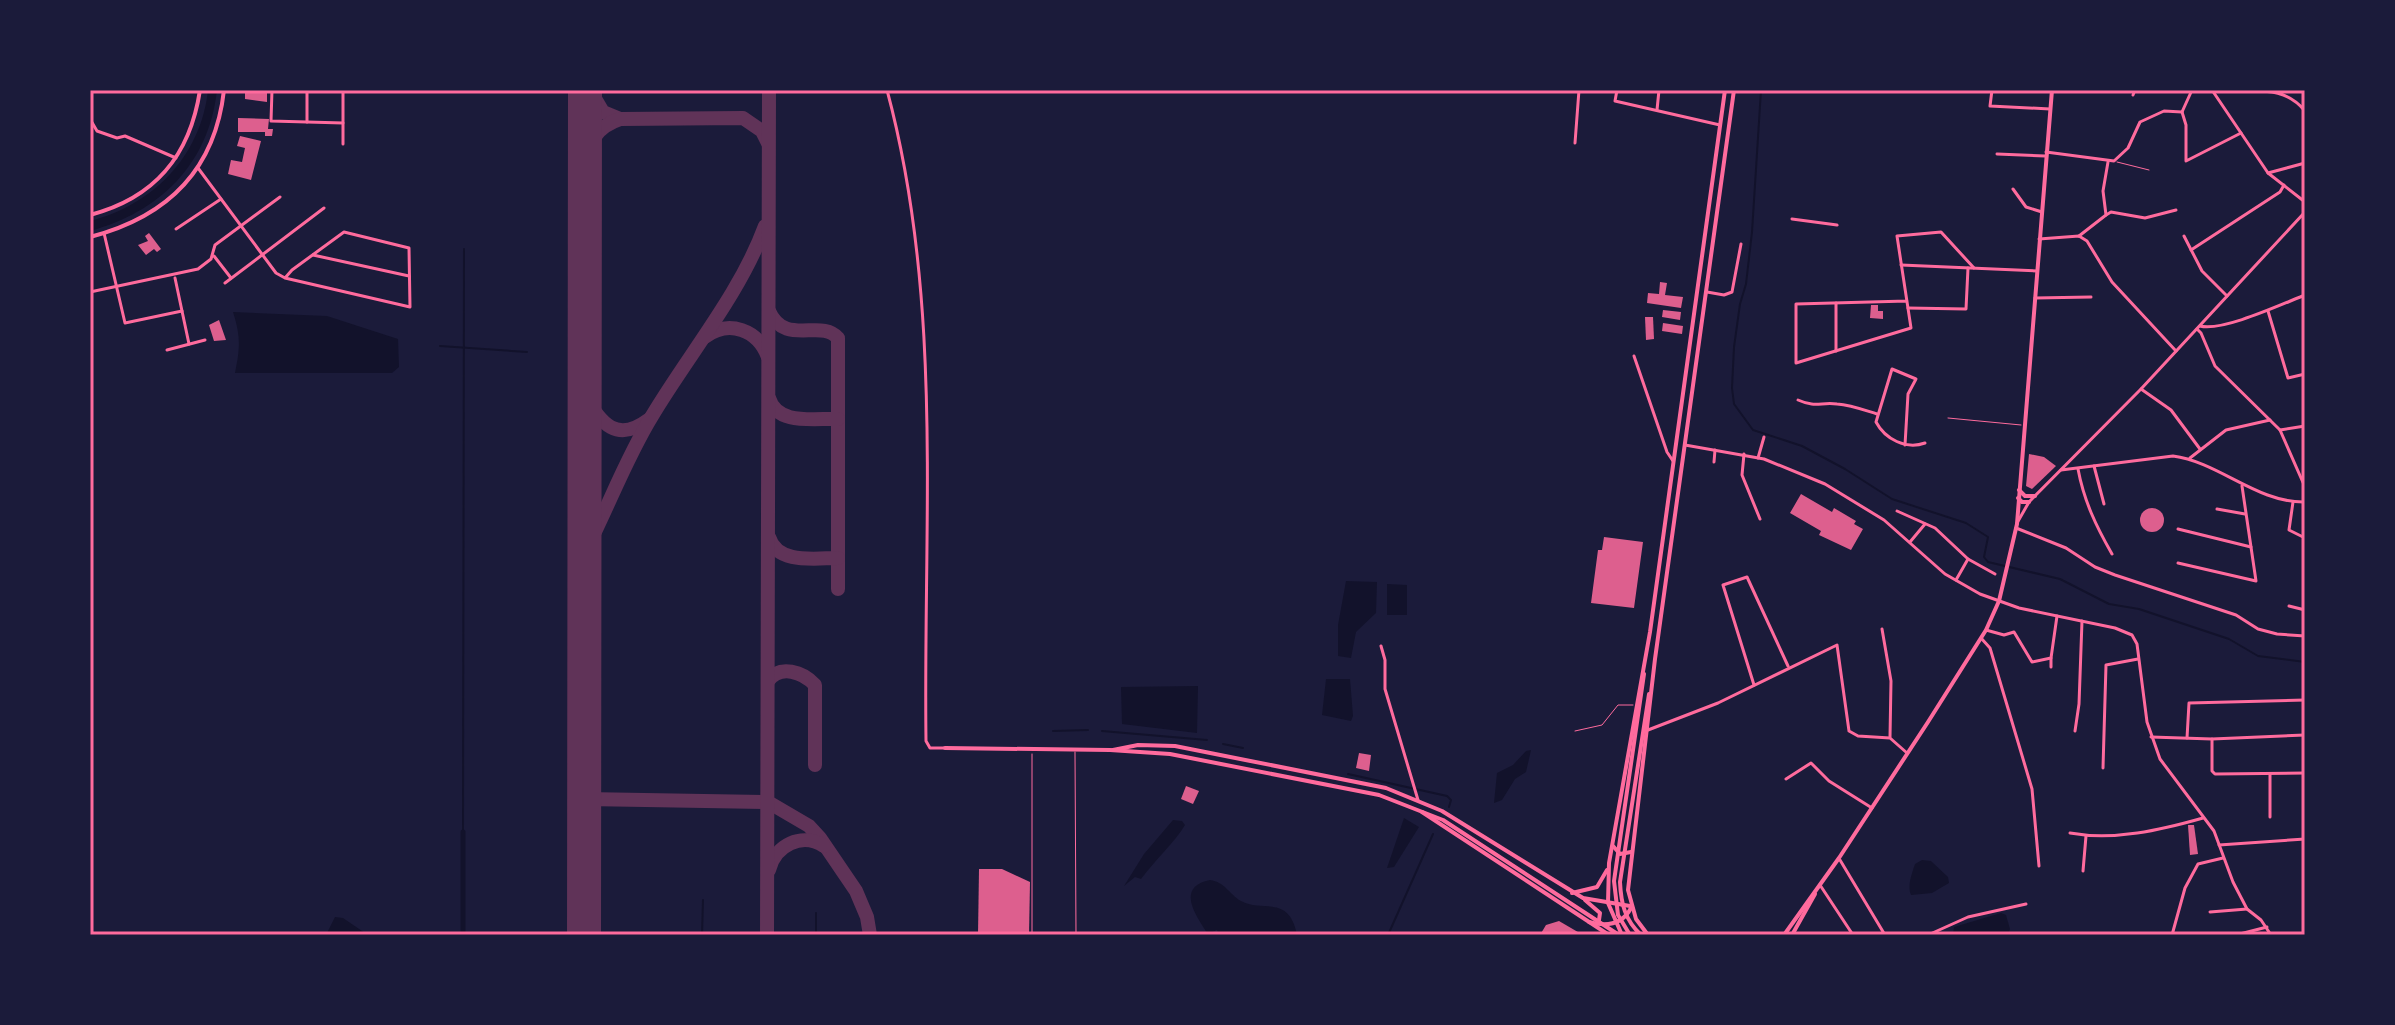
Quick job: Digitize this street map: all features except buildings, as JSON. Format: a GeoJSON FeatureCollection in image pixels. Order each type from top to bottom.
{"type":"FeatureCollection","features":[{"type":"Feature","properties":{"kind":"main road"},"geometry":{"type":"LineString","coordinates":[[90,215],[135,197],[166,172],[192,128],[200,90]]}},
{"type":"Feature","properties":{"kind":"main road"},"geometry":{"type":"LineString","coordinates":[[90,237],[142,219],[180,191],[198,168],[221,114],[224,90]]}},
{"type":"Feature","properties":{"kind":"main road"},"geometry":{"type":"LineString","coordinates":[[1641,935],[1622,908],[1620,882],[1650,632],[1725,90]]}},
{"type":"Feature","properties":{"kind":"main road"},"geometry":{"type":"LineString","coordinates":[[1648,935],[1636,919],[1628,890],[1655,659],[1734,90]]}},
{"type":"Feature","properties":{"kind":"main road"},"geometry":{"type":"LineString","coordinates":[[1784,935],[1908,754],[1986,630],[1999,601],[2016,526],[2052,90]]}},
{"type":"Feature","properties":{"kind":"main road"},"geometry":{"type":"LineString","coordinates":[[1708,210],[1718,212]]}},
{"type":"Feature","properties":{"kind":"main road"},"geometry":{"type":"LineString","coordinates":[[2019,490],[2025,496],[2035,496]]}},
{"type":"Feature","properties":{"kind":"main road"},"geometry":{"type":"LineString","coordinates":[[2018,498],[2029,502]]}},
{"type":"Feature","properties":{"kind":"main road"},"geometry":{"type":"LineString","coordinates":[[1572,893],[1597,887],[1609,863],[1650,632]]}},
{"type":"Feature","properties":{"kind":"main road"},"geometry":{"type":"LineString","coordinates":[[1630,935],[1618,915],[1614,881],[1655,659]]}},
{"type":"Feature","properties":{"kind":"main road"},"geometry":{"type":"LineString","coordinates":[[1110,750],[1138,745],[1175,746],[1372,785],[1442,811],[1572,893],[1631,907]]}},
{"type":"Feature","properties":{"kind":"main road"},"geometry":{"type":"LineString","coordinates":[[945,748],[1110,750],[1197,759],[1366,791],[1443,820],[1621,935]]}},
{"type":"Feature","properties":{"kind":"main road"},"geometry":{"type":"LineString","coordinates":[[1417,808],[1609,935]]}},
{"type":"Feature","properties":{"kind":"main road"},"geometry":{"type":"LineString","coordinates":[[1613,846],[1616,852],[1623,855],[1633,850]]}},
{"type":"Feature","properties":{"kind":"main road"},"geometry":{"type":"LineString","coordinates":[[1609,863],[1608,903],[1621,935]]}},
{"type":"Feature","properties":{"kind":"main road"},"geometry":{"type":"LineString","coordinates":[[1792,935],[1820,885]]}},
{"type":"Feature","properties":{"kind":"main road"},"geometry":{"type":"LineString","coordinates":[[1583,898],[1600,913],[1599,920],[1592,923]]}},
{"type":"Feature","properties":{"kind":"main road"},"geometry":{"type":"LineString","coordinates":[[1592,923],[1616,923],[1627,916],[1631,907]]}},
{"type":"Feature","properties":{"kind":"street"},"geometry":{"type":"LineString","coordinates":[[272,90],[271,121],[343,123]]}},
{"type":"Feature","properties":{"kind":"street"},"geometry":{"type":"LineString","coordinates":[[307,90],[307,122]]}},
{"type":"Feature","properties":{"kind":"street"},"geometry":{"type":"LineString","coordinates":[[343,90],[343,144]]}},
{"type":"Feature","properties":{"kind":"street"},"geometry":{"type":"LineString","coordinates":[[887,90],[907,182],[923,298],[926,741],[930,748],[945,748]]}},
{"type":"Feature","properties":{"kind":"street"},"geometry":{"type":"LineString","coordinates":[[1575,143],[1579,90]]}},
{"type":"Feature","properties":{"kind":"street"},"geometry":{"type":"LineString","coordinates":[[1617,90],[1615,101],[1720,125]]}},
{"type":"Feature","properties":{"kind":"street"},"geometry":{"type":"LineString","coordinates":[[1657,110],[1659,90]]}},
{"type":"Feature","properties":{"kind":"street"},"geometry":{"type":"LineString","coordinates":[[1992,90],[1990,106],[2050,109]]}},
{"type":"Feature","properties":{"kind":"street"},"geometry":{"type":"LineString","coordinates":[[2192,90],[2182,112],[2186,125],[2186,161],[2241,133]]}},
{"type":"Feature","properties":{"kind":"street"},"geometry":{"type":"LineString","coordinates":[[2212,90],[2268,173],[2305,202]]}},
{"type":"Feature","properties":{"kind":"street"},"geometry":{"type":"LineString","coordinates":[[2235,90],[2281,94],[2296,100],[2305,111]]}},
{"type":"Feature","properties":{"kind":"street"},"geometry":{"type":"LineString","coordinates":[[1997,154],[2046,154],[2114,161],[2128,148],[2140,122],[2164,111],[2182,112]]}},
{"type":"Feature","properties":{"kind":"street"},"geometry":{"type":"LineString","coordinates":[[90,119],[97,131],[117,138],[125,136],[176,158]]}},
{"type":"Feature","properties":{"kind":"street"},"geometry":{"type":"LineString","coordinates":[[2106,215],[2103,191],[2108,162]]}},
{"type":"Feature","properties":{"kind":"street"},"geometry":{"type":"LineString","coordinates":[[2268,173],[2305,163]]}},
{"type":"Feature","properties":{"kind":"street"},"geometry":{"type":"LineString","coordinates":[[198,168],[276,273],[285,278],[410,307],[409,248],[344,232],[285,278]]}},
{"type":"Feature","properties":{"kind":"street"},"geometry":{"type":"LineString","coordinates":[[2191,250],[2280,192],[2284,185]]}},
{"type":"Feature","properties":{"kind":"street"},"geometry":{"type":"LineString","coordinates":[[2013,189],[2026,207],[2042,212]]}},
{"type":"Feature","properties":{"kind":"street"},"geometry":{"type":"LineString","coordinates":[[90,292],[198,269],[213,254],[215,245],[280,197]]}},
{"type":"Feature","properties":{"kind":"street"},"geometry":{"type":"LineString","coordinates":[[176,229],[221,199]]}},
{"type":"Feature","properties":{"kind":"street"},"geometry":{"type":"LineString","coordinates":[[225,283],[324,208]]}},
{"type":"Feature","properties":{"kind":"street"},"geometry":{"type":"LineString","coordinates":[[2039,239],[2079,236],[2106,215],[2119,213],[2145,218],[2176,210]]}},
{"type":"Feature","properties":{"kind":"street"},"geometry":{"type":"LineString","coordinates":[[2305,212],[2141,389],[2029,502],[2016,526],[2066,548],[2095,567],[2222,609],[2258,629],[2305,636]]}},
{"type":"Feature","properties":{"kind":"street"},"geometry":{"type":"LineString","coordinates":[[1792,219],[1837,225]]}},
{"type":"Feature","properties":{"kind":"street"},"geometry":{"type":"LineString","coordinates":[[1907,301],[1796,304],[1796,363],[1911,328],[1907,301],[1901,265],[1897,236],[1941,232],[1974,268]]}},
{"type":"Feature","properties":{"kind":"street"},"geometry":{"type":"LineString","coordinates":[[104,233],[125,323],[182,311]]}},
{"type":"Feature","properties":{"kind":"street"},"geometry":{"type":"LineString","coordinates":[[2079,236],[2087,241],[2112,282],[2176,351]]}},
{"type":"Feature","properties":{"kind":"street"},"geometry":{"type":"LineString","coordinates":[[2184,236],[2202,271],[2227,296]]}},
{"type":"Feature","properties":{"kind":"street"},"geometry":{"type":"LineString","coordinates":[[1706,292],[1724,295],[1732,292],[1741,244]]}},
{"type":"Feature","properties":{"kind":"street"},"geometry":{"type":"LineString","coordinates":[[213,254],[231,278]]}},
{"type":"Feature","properties":{"kind":"street"},"geometry":{"type":"LineString","coordinates":[[313,255],[409,276]]}},
{"type":"Feature","properties":{"kind":"street"},"geometry":{"type":"LineString","coordinates":[[1901,265],[2037,271]]}},
{"type":"Feature","properties":{"kind":"street"},"geometry":{"type":"LineString","coordinates":[[1908,308],[1966,309],[1968,268]]}},
{"type":"Feature","properties":{"kind":"street"},"geometry":{"type":"LineString","coordinates":[[174,276],[189,344]]}},
{"type":"Feature","properties":{"kind":"street"},"geometry":{"type":"LineString","coordinates":[[2199,328],[2209,328],[2267,310],[2305,295]]}},
{"type":"Feature","properties":{"kind":"street"},"geometry":{"type":"LineString","coordinates":[[2035,298],[2091,297]]}},
{"type":"Feature","properties":{"kind":"street"},"geometry":{"type":"LineString","coordinates":[[1836,303],[1836,351]]}},
{"type":"Feature","properties":{"kind":"street"},"geometry":{"type":"LineString","coordinates":[[2267,310],[2288,378],[2305,374]]}},
{"type":"Feature","properties":{"kind":"street"},"geometry":{"type":"LineString","coordinates":[[2199,328],[2215,366],[2280,430],[2305,487]]}},
{"type":"Feature","properties":{"kind":"street"},"geometry":{"type":"LineString","coordinates":[[167,350],[205,340]]}},
{"type":"Feature","properties":{"kind":"street"},"geometry":{"type":"LineString","coordinates":[[1634,356],[1667,452],[1673,461]]}},
{"type":"Feature","properties":{"kind":"street"},"geometry":{"type":"LineString","coordinates":[[1905,445],[1908,394],[1916,379],[1892,369],[1876,422],[1881,431],[1905,445],[1925,443]]}},
{"type":"Feature","properties":{"kind":"street"},"geometry":{"type":"LineString","coordinates":[[2141,389],[2171,410],[2200,449]]}},
{"type":"Feature","properties":{"kind":"street"},"geometry":{"type":"LineString","coordinates":[[1798,400],[1814,407],[1828,403],[1841,404],[1877,414]]}},
{"type":"Feature","properties":{"kind":"street"},"geometry":{"type":"LineString","coordinates":[[2190,458],[2232,427],[2270,420]]}},
{"type":"Feature","properties":{"kind":"street"},"geometry":{"type":"LineString","coordinates":[[2280,430],[2305,426]]}},
{"type":"Feature","properties":{"kind":"street"},"geometry":{"type":"LineString","coordinates":[[1758,458],[1764,437]]}},
{"type":"Feature","properties":{"kind":"street"},"geometry":{"type":"LineString","coordinates":[[1685,445],[1744,454],[1825,484],[1884,520],[1955,581],[1999,601],[2120,629],[2132,635],[2137,644],[2151,737],[2160,759],[2214,831],[2247,909]]}},
{"type":"Feature","properties":{"kind":"street"},"geometry":{"type":"LineString","coordinates":[[1714,462],[1715,450]]}},
{"type":"Feature","properties":{"kind":"street"},"geometry":{"type":"LineString","coordinates":[[1744,454],[1742,475],[1760,519]]}},
{"type":"Feature","properties":{"kind":"street"},"geometry":{"type":"LineString","coordinates":[[2061,470],[2173,456],[2190,458],[2242,484],[2293,502],[2305,502]]}},
{"type":"Feature","properties":{"kind":"street"},"geometry":{"type":"LineString","coordinates":[[2094,466],[2104,504]]}},
{"type":"Feature","properties":{"kind":"street"},"geometry":{"type":"LineString","coordinates":[[2078,468],[2095,525],[2112,554]]}},
{"type":"Feature","properties":{"kind":"street"},"geometry":{"type":"LineString","coordinates":[[2178,563],[2256,581],[2242,484]]}},
{"type":"Feature","properties":{"kind":"street"},"geometry":{"type":"LineString","coordinates":[[2293,502],[2289,530],[2305,538]]}},
{"type":"Feature","properties":{"kind":"street"},"geometry":{"type":"LineString","coordinates":[[2217,509],[2246,514]]}},
{"type":"Feature","properties":{"kind":"street"},"geometry":{"type":"LineString","coordinates":[[1897,511],[1935,528],[1968,559],[1995,574]]}},
{"type":"Feature","properties":{"kind":"street"},"geometry":{"type":"LineString","coordinates":[[1910,542],[1925,524]]}},
{"type":"Feature","properties":{"kind":"street"},"geometry":{"type":"LineString","coordinates":[[2178,529],[2251,547]]}},
{"type":"Feature","properties":{"kind":"street"},"geometry":{"type":"LineString","coordinates":[[1955,581],[1968,559]]}},
{"type":"Feature","properties":{"kind":"street"},"geometry":{"type":"LineString","coordinates":[[1754,685],[1723,585],[1747,577],[1789,667]]}},
{"type":"Feature","properties":{"kind":"street"},"geometry":{"type":"LineString","coordinates":[[2289,606],[2305,610]]}},
{"type":"Feature","properties":{"kind":"street"},"geometry":{"type":"LineString","coordinates":[[2051,667],[2057,616]]}},
{"type":"Feature","properties":{"kind":"street"},"geometry":{"type":"LineString","coordinates":[[2075,731],[2082,621]]}},
{"type":"Feature","properties":{"kind":"street"},"geometry":{"type":"LineString","coordinates":[[1882,629],[1891,681],[1890,738]]}},
{"type":"Feature","properties":{"kind":"street"},"geometry":{"type":"LineString","coordinates":[[1986,630],[2004,635],[2014,632],[2033,663],[2051,658]]}},
{"type":"Feature","properties":{"kind":"street"},"geometry":{"type":"LineString","coordinates":[[1981,638],[1990,648],[2032,789],[2039,866]]}},
{"type":"Feature","properties":{"kind":"street"},"geometry":{"type":"LineString","coordinates":[[1648,730],[1718,703],[1837,645],[1849,731],[1858,736],[1890,738],[1908,754]]}},
{"type":"Feature","properties":{"kind":"street"},"geometry":{"type":"LineString","coordinates":[[1381,646],[1385,660],[1385,689],[1418,800]]}},
{"type":"Feature","properties":{"kind":"street"},"geometry":{"type":"LineString","coordinates":[[2103,768],[2106,665],[2138,659]]}},
{"type":"Feature","properties":{"kind":"street"},"geometry":{"type":"LineString","coordinates":[[2187,738],[2189,703],[2305,700]]}},
{"type":"Feature","properties":{"kind":"street"},"geometry":{"type":"LineString","coordinates":[[2151,737],[2212,739],[2305,735]]}},
{"type":"Feature","properties":{"kind":"street"},"geometry":{"type":"LineString","coordinates":[[2212,739],[2212,771],[2215,774],[2305,773]]}},
{"type":"Feature","properties":{"kind":"street"},"geometry":{"type":"LineString","coordinates":[[1786,779],[1811,763],[1829,781],[1872,808]]}},
{"type":"Feature","properties":{"kind":"street"},"geometry":{"type":"LineString","coordinates":[[2270,774],[2270,817]]}},
{"type":"Feature","properties":{"kind":"street"},"geometry":{"type":"LineString","coordinates":[[2070,833],[2086,836],[2165,829],[2203,818]]}},
{"type":"Feature","properties":{"kind":"street"},"geometry":{"type":"LineString","coordinates":[[2083,871],[2086,836]]}},
{"type":"Feature","properties":{"kind":"street"},"geometry":{"type":"LineString","coordinates":[[2219,845],[2305,839]]}},
{"type":"Feature","properties":{"kind":"street"},"geometry":{"type":"LineString","coordinates":[[1839,858],[1885,935]]}},
{"type":"Feature","properties":{"kind":"street"},"geometry":{"type":"LineString","coordinates":[[2172,935],[2185,888],[2198,864],[2223,858]]}},
{"type":"Feature","properties":{"kind":"street"},"geometry":{"type":"LineString","coordinates":[[1820,885],[1853,935]]}},
{"type":"Feature","properties":{"kind":"street"},"geometry":{"type":"LineString","coordinates":[[1928,935],[1968,917],[2026,904]]}},
{"type":"Feature","properties":{"kind":"street"},"geometry":{"type":"LineString","coordinates":[[2210,912],[2253,911],[2271,935]]}},
{"type":"Feature","properties":{"kind":"street"},"geometry":{"type":"LineString","coordinates":[[2236,935],[2267,927]]}},
{"type":"Feature","properties":{"kind":"street"},"geometry":{"type":"LineString","coordinates":[[2300,935],[2305,932]]}},
{"type":"Feature","properties":{"kind":"lane"},"geometry":{"type":"LineString","coordinates":[[2114,161],[2149,170]]}},
{"type":"Feature","properties":{"kind":"lane"},"geometry":{"type":"LineString","coordinates":[[1948,418],[2024,426]]}},
{"type":"Feature","properties":{"kind":"lane"},"geometry":{"type":"LineString","coordinates":[[1575,731],[1602,725],[1618,705],[1637,705]]}},
{"type":"Feature","properties":{"kind":"lane"},"geometry":{"type":"LineString","coordinates":[[1032,749],[1032,935]]}},
{"type":"Feature","properties":{"kind":"lane"},"geometry":{"type":"LineString","coordinates":[[1075,750],[1076,935]]}},
{"type":"Feature","properties":{"kind":"shaded area"},"geometry":{"type":"Polygon","coordinates":[[[208,90],[217,90],[204,141],[177,181],[159,198],[138,211],[90,231],[90,221],[134,203],[170,174],[195,136],[204,114],[208,90]]]}},
{"type":"Feature","properties":{"kind":"shaded area"},"geometry":{"type":"Polygon","coordinates":[[[233,312],[327,316],[398,339],[399,367],[392,373],[235,373],[239,342],[233,312]]]}},
{"type":"Feature","properties":{"kind":"shaded area"},"geometry":{"type":"Polygon","coordinates":[[[1346,581],[1377,582],[1376,613],[1356,632],[1351,658],[1338,656],[1338,625],[1346,581]]]}},
{"type":"Feature","properties":{"kind":"shaded area"},"geometry":{"type":"Polygon","coordinates":[[[1387,584],[1407,585],[1407,615],[1387,615],[1387,584]]]}},
{"type":"Feature","properties":{"kind":"shaded area"},"geometry":{"type":"Polygon","coordinates":[[[1326,679],[1350,679],[1351,721],[1322,715],[1326,679]]]}},
{"type":"Feature","properties":{"kind":"shaded area"},"geometry":{"type":"Polygon","coordinates":[[[1198,686],[1197,733],[1122,724],[1121,687],[1198,686]]]}},
{"type":"Feature","properties":{"kind":"shaded area"},"geometry":{"type":"Polygon","coordinates":[[[1531,750],[1526,772],[1515,779],[1502,800],[1494,803],[1497,773],[1531,750]]]}},
{"type":"Feature","properties":{"kind":"shaded area"},"geometry":{"type":"Polygon","coordinates":[[[1404,818],[1419,827],[1394,867],[1387,868],[1404,818]]]}},
{"type":"Feature","properties":{"kind":"shaded area"},"geometry":{"type":"Polygon","coordinates":[[[1173,820],[1182,821],[1185,825],[1141,879],[1135,877],[1124,886],[1144,854],[1173,820]]]}},
{"type":"Feature","properties":{"kind":"shaded area"},"geometry":{"type":"Polygon","coordinates":[[[1922,860],[1931,861],[1948,877],[1949,883],[1932,893],[1911,895],[1915,864],[1922,860]]]}},
{"type":"Feature","properties":{"kind":"shaded area"},"geometry":{"type":"Polygon","coordinates":[[[1210,880],[1241,901],[1282,909],[1293,922],[1297,935],[1215,935],[1217,930],[1208,934],[1194,911],[1191,895],[1199,884],[1210,880]]]}},
{"type":"Feature","properties":{"kind":"shaded area"},"geometry":{"type":"Polygon","coordinates":[[[2001,913],[2006,915],[2010,929],[2008,935],[1953,935],[1954,927],[2001,913]]]}},
{"type":"Feature","properties":{"kind":"shaded area"},"geometry":{"type":"Polygon","coordinates":[[[335,917],[343,918],[368,935],[326,935],[335,917]]]}},
{"type":"Feature","properties":{"kind":"waterway"},"geometry":{"type":"LineString","coordinates":[[1761,90],[1752,232],[1734,347],[1732,388],[1734,404],[1753,430],[1802,446],[1892,499],[1966,523],[1988,537],[1984,557],[1988,562],[2060,579],[2109,604],[2139,609],[2229,639],[2258,656],[2305,662]]}},
{"type":"Feature","properties":{"kind":"waterway"},"geometry":{"type":"LineString","coordinates":[[463,832],[464,249]]}},
{"type":"Feature","properties":{"kind":"waterway"},"geometry":{"type":"LineString","coordinates":[[440,346],[527,352]]}},
{"type":"Feature","properties":{"kind":"waterway"},"geometry":{"type":"LineString","coordinates":[[1053,731],[1088,730]]}},
{"type":"Feature","properties":{"kind":"waterway"},"geometry":{"type":"LineString","coordinates":[[1102,731],[1207,740]]}},
{"type":"Feature","properties":{"kind":"waterway"},"geometry":{"type":"LineString","coordinates":[[1223,744],[1243,748]]}},
{"type":"Feature","properties":{"kind":"waterway"},"geometry":{"type":"LineString","coordinates":[[1348,774],[1447,796],[1451,800],[1449,807]]}},
{"type":"Feature","properties":{"kind":"waterway"},"geometry":{"type":"LineString","coordinates":[[463,832],[463,935]]}},
{"type":"Feature","properties":{"kind":"waterway"},"geometry":{"type":"LineString","coordinates":[[1388,935],[1433,834]]}},
{"type":"Feature","properties":{"kind":"waterway"},"geometry":{"type":"LineString","coordinates":[[702,935],[703,900]]}},
{"type":"Feature","properties":{"kind":"waterway"},"geometry":{"type":"LineString","coordinates":[[816,913],[816,935]]}},
{"type":"Feature","properties":{"kind":"taxiway"},"geometry":{"type":"LineString","coordinates":[[590,90],[603,112],[620,119]]}},
{"type":"Feature","properties":{"kind":"taxiway"},"geometry":{"type":"LineString","coordinates":[[767,935],[769,90]]}},
{"type":"Feature","properties":{"kind":"taxiway"},"geometry":{"type":"LineString","coordinates":[[585,165],[595,136],[605,126],[620,119],[743,118],[762,131],[768,143]]}},
{"type":"Feature","properties":{"kind":"taxiway"},"geometry":{"type":"LineString","coordinates":[[584,554],[642,433],[728,300],[765,226]]}},
{"type":"Feature","properties":{"kind":"taxiway"},"geometry":{"type":"LineString","coordinates":[[769,311],[784,328],[822,330],[838,338],[838,589]]}},
{"type":"Feature","properties":{"kind":"taxiway"},"geometry":{"type":"LineString","coordinates":[[705,337],[724,329],[742,330],[757,340],[768,357]]}},
{"type":"Feature","properties":{"kind":"taxiway"},"geometry":{"type":"LineString","coordinates":[[585,396],[597,415],[611,427],[627,430],[648,420]]}},
{"type":"Feature","properties":{"kind":"taxiway"},"geometry":{"type":"LineString","coordinates":[[769,398],[773,407],[788,417],[838,419]]}},
{"type":"Feature","properties":{"kind":"taxiway"},"geometry":{"type":"LineString","coordinates":[[769,537],[773,546],[789,556],[838,558]]}},
{"type":"Feature","properties":{"kind":"taxiway"},"geometry":{"type":"LineString","coordinates":[[768,681],[785,671],[804,676],[815,685],[815,765]]}},
{"type":"Feature","properties":{"kind":"taxiway"},"geometry":{"type":"LineString","coordinates":[[585,799],[768,802],[809,826],[820,838],[856,891],[867,917],[870,935]]}},
{"type":"Feature","properties":{"kind":"taxiway"},"geometry":{"type":"LineString","coordinates":[[769,870],[777,854],[790,843],[807,840],[824,846]]}},
{"type":"Feature","properties":{"kind":"runway"},"geometry":{"type":"LineString","coordinates":[[584,935],[585,90]]}}]}
